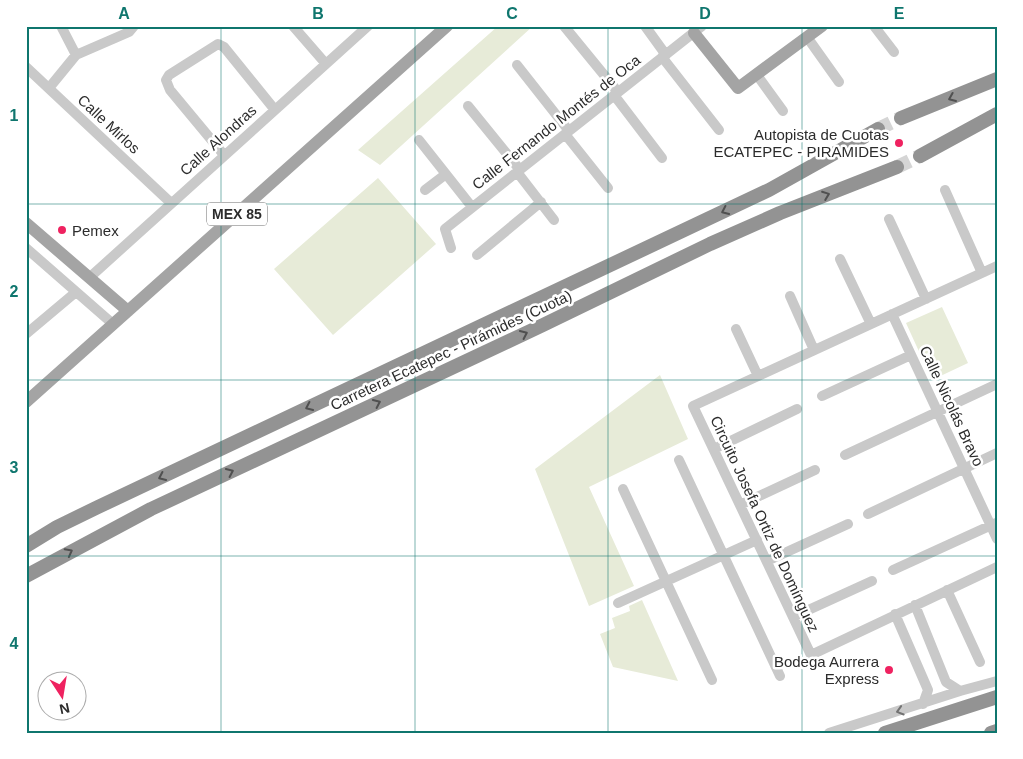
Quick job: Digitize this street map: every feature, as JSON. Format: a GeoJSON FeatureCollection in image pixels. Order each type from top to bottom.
{"type":"FeatureCollection","features":[{"type":"Feature","properties":{"kind":"highway"},"geometry":{"type":"LineString","coordinates":[[902,118],[997,78]]}},
{"type":"Feature","properties":{"kind":"highway"},"geometry":{"type":"LineString","coordinates":[[920,156],[997,114]]}},
{"type":"Feature","properties":{"kind":"highway","name":"Carretera Ecatepec - Pirámides (Cuota)"},"geometry":{"type":"LineString","coordinates":[[26,546],[57,527],[98,506],[769,190],[878,130]]}},
{"type":"Feature","properties":{"kind":"highway","name":"Carretera Ecatepec - Pirámides (Cuota)"},"geometry":{"type":"LineString","coordinates":[[26,576],[151,509],[710,244],[780,213],[896,168]]}},
{"type":"Feature","properties":{"kind":"highway"},"geometry":{"type":"LineString","coordinates":[[885,733],[997,697]]}},
{"type":"Feature","properties":{"kind":"highway"},"geometry":{"type":"LineString","coordinates":[[991,733],[997,731]]}},
{"type":"Feature","properties":{"kind":"main road","name":"MEX 85"},"geometry":{"type":"LineString","coordinates":[[26,402],[447,26]]}},
{"type":"Feature","properties":{"kind":"main road"},"geometry":{"type":"LineString","coordinates":[[698,30],[738,88],[822,26]]}},
{"type":"Feature","properties":{"kind":"main road"},"geometry":{"type":"LineString","coordinates":[[26,223],[128,311]]}},
{"type":"Feature","properties":{"kind":"street"},"geometry":{"type":"LineString","coordinates":[[61,26],[76,55]]}},
{"type":"Feature","properties":{"kind":"street"},"geometry":{"type":"LineString","coordinates":[[293,26],[326,64]]}},
{"type":"Feature","properties":{"kind":"street","name":"Calle Alondras"},"geometry":{"type":"LineString","coordinates":[[89,278],[368,26]]}},
{"type":"Feature","properties":{"kind":"street"},"geometry":{"type":"LineString","coordinates":[[564,26],[662,158]]}},
{"type":"Feature","properties":{"kind":"street"},"geometry":{"type":"LineString","coordinates":[[645,26],[664,56],[719,130]]}},
{"type":"Feature","properties":{"kind":"street"},"geometry":{"type":"LineString","coordinates":[[874,26],[894,52]]}},
{"type":"Feature","properties":{"kind":"street"},"geometry":{"type":"LineString","coordinates":[[49,88],[76,55],[131,29]]}},
{"type":"Feature","properties":{"kind":"street","name":"Calle Fernando Montés de Oca"},"geometry":{"type":"LineString","coordinates":[[451,248],[445,229],[698,30]]}},
{"type":"Feature","properties":{"kind":"street"},"geometry":{"type":"LineString","coordinates":[[807,37],[839,82]]}},
{"type":"Feature","properties":{"kind":"street"},"geometry":{"type":"LineString","coordinates":[[224,155],[170,90],[166,80],[169,75],[218,44],[224,47],[275,110]]}},
{"type":"Feature","properties":{"kind":"street"},"geometry":{"type":"LineString","coordinates":[[517,65],[608,188]]}},
{"type":"Feature","properties":{"kind":"street","name":"Calle Mirlos"},"geometry":{"type":"LineString","coordinates":[[26,67],[171,203]]}},
{"type":"Feature","properties":{"kind":"street"},"geometry":{"type":"LineString","coordinates":[[757,75],[782,111]]}},
{"type":"Feature","properties":{"kind":"street"},"geometry":{"type":"LineString","coordinates":[[468,106],[519,171],[554,220]]}},
{"type":"Feature","properties":{"kind":"street"},"geometry":{"type":"LineString","coordinates":[[419,140],[472,207]]}},
{"type":"Feature","properties":{"kind":"street"},"geometry":{"type":"LineString","coordinates":[[425,190],[446,174]]}},
{"type":"Feature","properties":{"kind":"street"},"geometry":{"type":"LineString","coordinates":[[945,190],[982,273]]}},
{"type":"Feature","properties":{"kind":"street"},"geometry":{"type":"LineString","coordinates":[[477,255],[541,202]]}},
{"type":"Feature","properties":{"kind":"street"},"geometry":{"type":"LineString","coordinates":[[889,219],[926,299]]}},
{"type":"Feature","properties":{"kind":"street"},"geometry":{"type":"LineString","coordinates":[[27,250],[113,324]]}},
{"type":"Feature","properties":{"kind":"street"},"geometry":{"type":"LineString","coordinates":[[840,259],[871,324]]}},
{"type":"Feature","properties":{"kind":"street","name":"Circuito Josefa Ortiz de Domínguez"},"geometry":{"type":"LineString","coordinates":[[997,266],[693,406],[810,655],[997,567]]}},
{"type":"Feature","properties":{"kind":"street"},"geometry":{"type":"LineString","coordinates":[[26,334],[76,292]]}},
{"type":"Feature","properties":{"kind":"street"},"geometry":{"type":"LineString","coordinates":[[790,296],[814,350]]}},
{"type":"Feature","properties":{"kind":"street","name":"Calle Nicolás Bravo"},"geometry":{"type":"LineString","coordinates":[[892,314],[965,468],[994,524],[997,539]]}},
{"type":"Feature","properties":{"kind":"street"},"geometry":{"type":"LineString","coordinates":[[736,329],[758,376]]}},
{"type":"Feature","properties":{"kind":"street"},"geometry":{"type":"LineString","coordinates":[[822,396],[911,355]]}},
{"type":"Feature","properties":{"kind":"street"},"geometry":{"type":"LineString","coordinates":[[845,455],[997,384]]}},
{"type":"Feature","properties":{"kind":"street"},"geometry":{"type":"LineString","coordinates":[[714,449],[797,409]]}},
{"type":"Feature","properties":{"kind":"street"},"geometry":{"type":"LineString","coordinates":[[868,514],[997,453]]}},
{"type":"Feature","properties":{"kind":"street"},"geometry":{"type":"LineString","coordinates":[[679,460],[780,676]]}},
{"type":"Feature","properties":{"kind":"street"},"geometry":{"type":"LineString","coordinates":[[740,505],[815,470]]}},
{"type":"Feature","properties":{"kind":"street"},"geometry":{"type":"LineString","coordinates":[[623,489],[712,680]]}},
{"type":"Feature","properties":{"kind":"street"},"geometry":{"type":"LineString","coordinates":[[766,561],[848,524]]}},
{"type":"Feature","properties":{"kind":"street"},"geometry":{"type":"LineString","coordinates":[[893,570],[994,524]]}},
{"type":"Feature","properties":{"kind":"street"},"geometry":{"type":"LineString","coordinates":[[618,603],[757,540]]}},
{"type":"Feature","properties":{"kind":"street"},"geometry":{"type":"LineString","coordinates":[[793,617],[872,581]]}},
{"type":"Feature","properties":{"kind":"street"},"geometry":{"type":"LineString","coordinates":[[947,590],[980,662]]}},
{"type":"Feature","properties":{"kind":"street"},"geometry":{"type":"LineString","coordinates":[[915,605],[946,682],[960,691]]}},
{"type":"Feature","properties":{"kind":"street"},"geometry":{"type":"LineString","coordinates":[[895,614],[928,690],[923,704]]}},
{"type":"Feature","properties":{"kind":"street"},"geometry":{"type":"LineString","coordinates":[[906,638],[910,632],[919,628],[925,630]]}},
{"type":"Feature","properties":{"kind":"street"},"geometry":{"type":"LineString","coordinates":[[922,674],[927,675],[936,671],[940,666]]}},
{"type":"Feature","properties":{"kind":"street"},"geometry":{"type":"LineString","coordinates":[[828,733],[997,681]]}},
{"type":"Feature","properties":{"kind":"green space"},"geometry":{"type":"Polygon","coordinates":[[[498,26],[533,26],[380,165],[358,150],[498,26]]]}},
{"type":"Feature","properties":{"kind":"green space"},"geometry":{"type":"Polygon","coordinates":[[[378,178],[436,244],[333,335],[274,269],[378,178]]]}},
{"type":"Feature","properties":{"kind":"green space"},"geometry":{"type":"Polygon","coordinates":[[[942,307],[968,363],[932,380],[906,323],[942,307]]]}},
{"type":"Feature","properties":{"kind":"green space"},"geometry":{"type":"Polygon","coordinates":[[[660,375],[688,439],[589,487],[634,586],[589,606],[535,469],[660,375]]]}},
{"type":"Feature","properties":{"kind":"green space"},"geometry":{"type":"Polygon","coordinates":[[[642,600],[678,681],[613,667],[600,634],[615,628],[612,618],[630,611],[629,606],[642,600]]]}},
{"type":"Feature","properties":{"kind":"tunnel"},"geometry":{"type":"LineString","coordinates":[[878,129],[901,118]]}},
{"type":"Feature","properties":{"kind":"tunnel"},"geometry":{"type":"LineString","coordinates":[[897,167],[920,156]]}},
{"type":"Feature","properties":{"kind":"place","name":"Autopista de Cuotas ECATEPEC - PIRAMIDES"},"geometry":{"type":"Point","coordinates":[899,143]}},
{"type":"Feature","properties":{"kind":"place","name":"Pemex"},"geometry":{"type":"Point","coordinates":[62,230]}},
{"type":"Feature","properties":{"kind":"place","name":"Bodega Aurrera Express"},"geometry":{"type":"Point","coordinates":[889,670]}}]}
